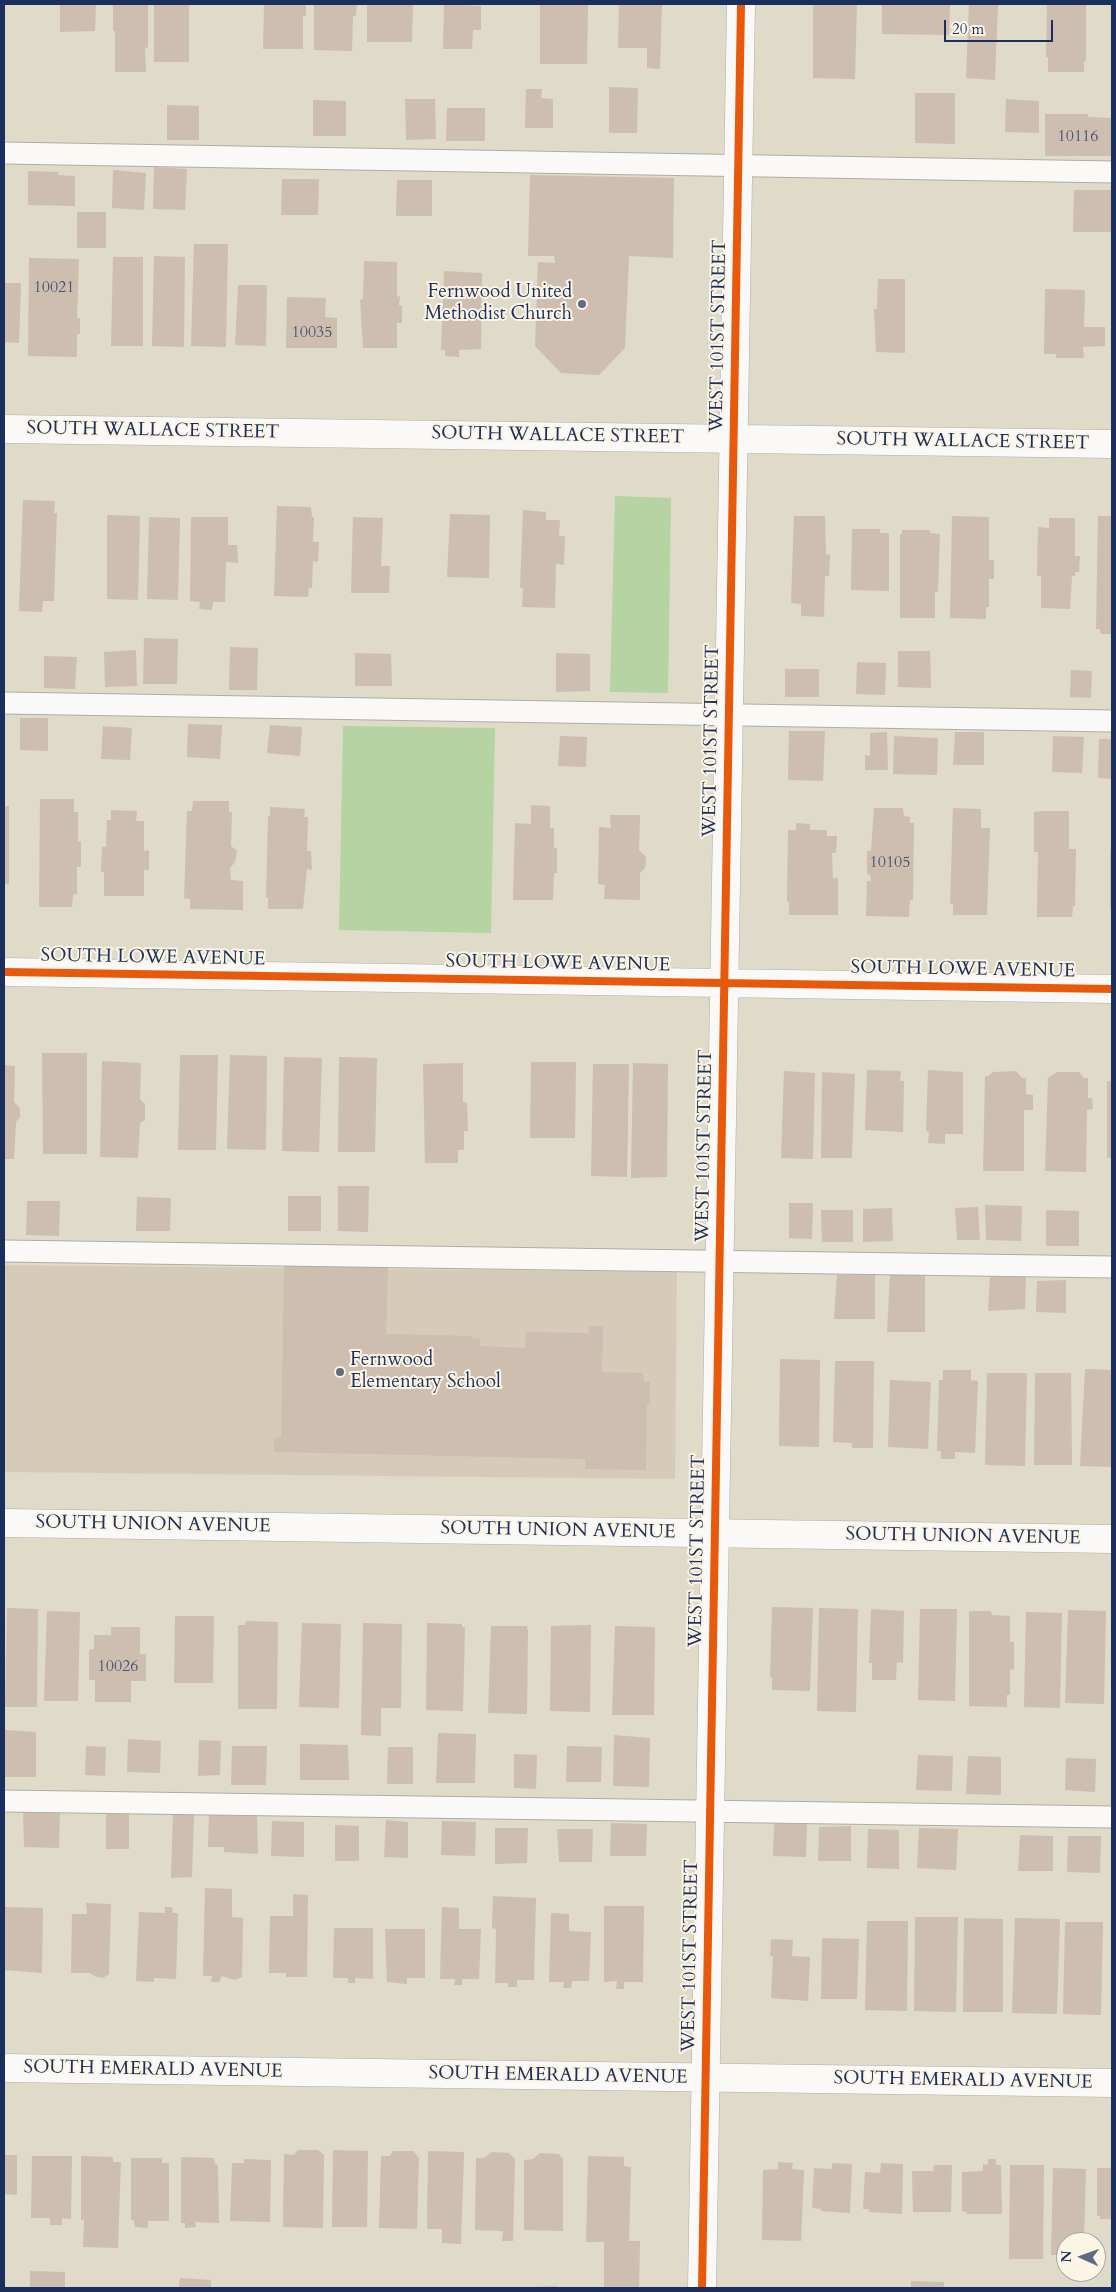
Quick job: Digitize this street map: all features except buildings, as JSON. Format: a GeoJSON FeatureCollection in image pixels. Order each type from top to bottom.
{"type":"FeatureCollection","features":[{"type":"Feature","properties":{"kind":"street","name":"WEST 101ST STREET"},"geometry":{"type":"LineString","coordinates":[[702,2288],[741,4]]}},
{"type":"Feature","properties":{"kind":"street","name":"SOUTH WALLACE STREET"},"geometry":{"type":"LineString","coordinates":[[4,428],[1112,444]]}},
{"type":"Feature","properties":{"kind":"street","name":"SOUTH LOWE AVENUE"},"geometry":{"type":"LineString","coordinates":[[4,972],[1112,989]]}},
{"type":"Feature","properties":{"kind":"street","name":"SOUTH UNION AVENUE"},"geometry":{"type":"LineString","coordinates":[[4,1523],[1112,1539]]}},
{"type":"Feature","properties":{"kind":"street","name":"SOUTH EMERALD AVENUE"},"geometry":{"type":"LineString","coordinates":[[4,2068],[1112,2083]]}},
{"type":"Feature","properties":{"kind":"lane"},"geometry":{"type":"LineString","coordinates":[[4,153],[1112,172]]}},
{"type":"Feature","properties":{"kind":"lane"},"geometry":{"type":"LineString","coordinates":[[4,703],[1112,721]]}},
{"type":"Feature","properties":{"kind":"lane"},"geometry":{"type":"LineString","coordinates":[[4,1251],[1112,1267]]}},
{"type":"Feature","properties":{"kind":"lane"},"geometry":{"type":"LineString","coordinates":[[4,1801],[1112,1817]]}},
{"type":"Feature","properties":{"kind":"shaded area","name":"Fernwood Elementary School"},"geometry":{"type":"Polygon","coordinates":[[[4,1265],[677,1272],[675,1479],[4,1472],[4,1265]]]}},
{"type":"Feature","properties":{"kind":"green space"},"geometry":{"type":"Polygon","coordinates":[[[615,496],[671,498],[668,693],[610,692],[615,496]]]}},
{"type":"Feature","properties":{"kind":"green space"},"geometry":{"type":"Polygon","coordinates":[[[343,726],[495,728],[491,933],[339,930],[343,726]]]}},
{"type":"Feature","properties":{"kind":"cycle path"},"geometry":{"type":"LineString","coordinates":[[702,2288],[741,4]]}},
{"type":"Feature","properties":{"kind":"cycle path"},"geometry":{"type":"LineString","coordinates":[[4,972],[1112,989]]}},
{"type":"Feature","properties":{"kind":"place","name":"Fernwood United Methodist Church"},"geometry":{"type":"Point","coordinates":[582,304]}},
{"type":"Feature","properties":{"kind":"place","name":"Fernwood Elementary School"},"geometry":{"type":"Point","coordinates":[340,1372]}}]}
